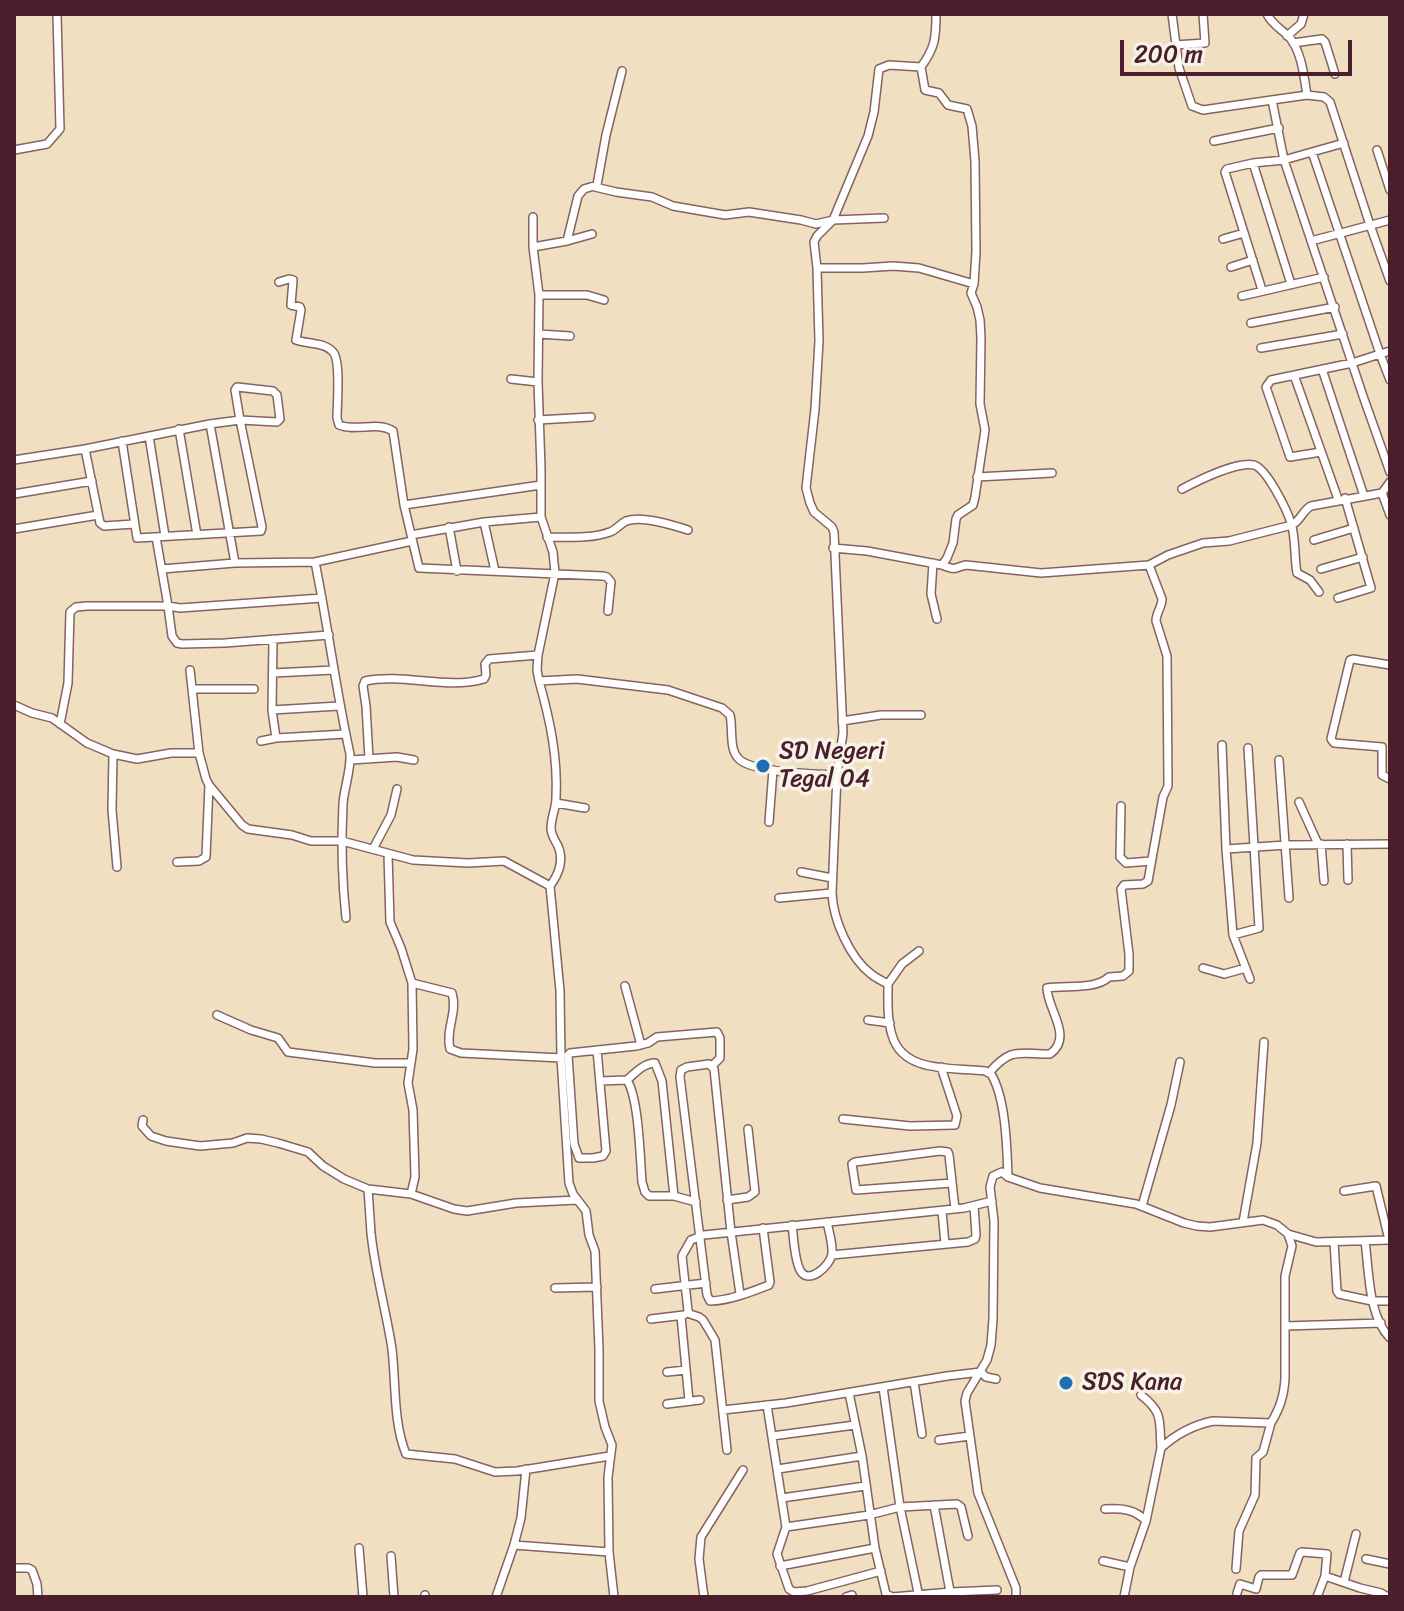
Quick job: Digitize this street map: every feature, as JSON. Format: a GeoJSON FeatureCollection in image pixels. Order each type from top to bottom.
{"type":"FeatureCollection","features":[{"type":"Feature","properties":{"kind":"street"},"geometry":{"type":"LineString","coordinates":[[14,150],[47,144],[60,129],[57,14]]}},
{"type":"Feature","properties":{"kind":"street"},"geometry":{"type":"LineString","coordinates":[[921,67],[933,47],[936,14]]}},
{"type":"Feature","properties":{"kind":"street"},"geometry":{"type":"LineString","coordinates":[[1172,14],[1179,68],[1192,106],[1203,110],[1307,95],[1324,97],[1330,102],[1390,281]]}},
{"type":"Feature","properties":{"kind":"street"},"geometry":{"type":"LineString","coordinates":[[1175,45],[1205,43],[1203,14]]}},
{"type":"Feature","properties":{"kind":"street"},"geometry":{"type":"LineString","coordinates":[[1267,14],[1270,21],[1293,43],[1307,95]]}},
{"type":"Feature","properties":{"kind":"street"},"geometry":{"type":"LineString","coordinates":[[1287,36],[1301,24],[1304,14]]}},
{"type":"Feature","properties":{"kind":"street"},"geometry":{"type":"LineString","coordinates":[[1293,43],[1322,39],[1335,74]]}},
{"type":"Feature","properties":{"kind":"street"},"geometry":{"type":"LineString","coordinates":[[888,984],[865,969],[852,950],[839,925],[832,893],[842,721],[832,527],[814,512],[806,488],[819,341],[815,239],[833,220],[871,125],[879,69],[889,65],[921,67]]}},
{"type":"Feature","properties":{"kind":"street"},"geometry":{"type":"LineString","coordinates":[[921,67],[925,90],[939,93],[948,105],[967,109],[972,126],[976,219],[971,293],[980,320],[980,404],[985,430],[973,505],[958,515],[947,558],[937,564],[931,594],[937,619]]}},
{"type":"Feature","properties":{"kind":"street"},"geometry":{"type":"LineString","coordinates":[[595,187],[622,71]]}},
{"type":"Feature","properties":{"kind":"street"},"geometry":{"type":"LineString","coordinates":[[1272,100],[1284,160],[1390,472]]}},
{"type":"Feature","properties":{"kind":"street"},"geometry":{"type":"LineString","coordinates":[[1214,141],[1279,128]]}},
{"type":"Feature","properties":{"kind":"street"},"geometry":{"type":"LineString","coordinates":[[1262,290],[1225,172],[1227,169],[1284,160],[1344,143]]}},
{"type":"Feature","properties":{"kind":"street"},"geometry":{"type":"LineString","coordinates":[[1377,150],[1390,189]]}},
{"type":"Feature","properties":{"kind":"street"},"geometry":{"type":"LineString","coordinates":[[1312,152],[1390,380]]}},
{"type":"Feature","properties":{"kind":"street"},"geometry":{"type":"LineString","coordinates":[[1380,161],[1390,158]]}},
{"type":"Feature","properties":{"kind":"street"},"geometry":{"type":"LineString","coordinates":[[1253,163],[1291,284]]}},
{"type":"Feature","properties":{"kind":"street"},"geometry":{"type":"LineString","coordinates":[[567,241],[578,196],[584,189],[595,187],[725,215],[749,212],[816,224],[833,220],[884,218]]}},
{"type":"Feature","properties":{"kind":"street"},"geometry":{"type":"LineString","coordinates":[[533,217],[539,295],[541,517],[553,552],[555,573],[537,670],[556,754],[556,803],[551,831],[560,859],[558,872],[550,886],[560,991],[569,1183],[586,1211],[595,1251],[599,1401],[612,1445],[609,1552],[614,1597]]}},
{"type":"Feature","properties":{"kind":"street"},"geometry":{"type":"LineString","coordinates":[[1311,241],[1390,220]]}},
{"type":"Feature","properties":{"kind":"street"},"geometry":{"type":"LineString","coordinates":[[1223,239],[1244,233]]}},
{"type":"Feature","properties":{"kind":"street"},"geometry":{"type":"LineString","coordinates":[[533,247],[592,234]]}},
{"type":"Feature","properties":{"kind":"street"},"geometry":{"type":"LineString","coordinates":[[1231,267],[1253,260]]}},
{"type":"Feature","properties":{"kind":"street"},"geometry":{"type":"LineString","coordinates":[[817,268],[904,266],[939,272],[974,284]]}},
{"type":"Feature","properties":{"kind":"street"},"geometry":{"type":"LineString","coordinates":[[1242,296],[1324,277]]}},
{"type":"Feature","properties":{"kind":"street"},"geometry":{"type":"LineString","coordinates":[[279,282],[293,281],[291,305],[301,308],[296,340],[317,344],[335,355],[337,423],[346,428],[385,426],[393,431],[404,505],[419,568],[607,577],[611,582],[608,611]]}},
{"type":"Feature","properties":{"kind":"street"},"geometry":{"type":"LineString","coordinates":[[539,295],[587,295],[604,300]]}},
{"type":"Feature","properties":{"kind":"street"},"geometry":{"type":"LineString","coordinates":[[1251,323],[1335,307]]}},
{"type":"Feature","properties":{"kind":"street"},"geometry":{"type":"LineString","coordinates":[[539,334],[570,336]]}},
{"type":"Feature","properties":{"kind":"street"},"geometry":{"type":"LineString","coordinates":[[1261,348],[1343,334]]}},
{"type":"Feature","properties":{"kind":"street"},"geometry":{"type":"LineString","coordinates":[[1321,452],[1290,457],[1266,387],[1271,380],[1352,363],[1390,351]]}},
{"type":"Feature","properties":{"kind":"street"},"geometry":{"type":"LineString","coordinates":[[1322,369],[1364,496]]}},
{"type":"Feature","properties":{"kind":"street"},"geometry":{"type":"LineString","coordinates":[[1294,375],[1321,452],[1354,528],[1371,588],[1338,598]]}},
{"type":"Feature","properties":{"kind":"street"},"geometry":{"type":"LineString","coordinates":[[511,379],[538,382]]}},
{"type":"Feature","properties":{"kind":"street"},"geometry":{"type":"LineString","coordinates":[[14,460],[210,424],[240,420],[279,421],[275,393],[236,387],[240,420],[261,531],[137,538],[122,441]]}},
{"type":"Feature","properties":{"kind":"street"},"geometry":{"type":"LineString","coordinates":[[538,420],[591,417]]}},
{"type":"Feature","properties":{"kind":"street"},"geometry":{"type":"LineString","coordinates":[[210,424],[235,563]]}},
{"type":"Feature","properties":{"kind":"street"},"geometry":{"type":"LineString","coordinates":[[179,429],[197,535]]}},
{"type":"Feature","properties":{"kind":"street"},"geometry":{"type":"LineString","coordinates":[[149,436],[162,569],[172,636],[177,643],[225,643],[329,635]]}},
{"type":"Feature","properties":{"kind":"street"},"geometry":{"type":"LineString","coordinates":[[85,449],[101,525],[134,524]]}},
{"type":"Feature","properties":{"kind":"street"},"geometry":{"type":"LineString","coordinates":[[1182,489],[1216,473],[1250,464],[1257,466],[1285,507],[1292,525],[1297,571],[1310,580],[1319,592]]}},
{"type":"Feature","properties":{"kind":"street"},"geometry":{"type":"LineString","coordinates":[[977,477],[1052,473]]}},
{"type":"Feature","properties":{"kind":"street"},"geometry":{"type":"LineString","coordinates":[[14,494],[92,481]]}},
{"type":"Feature","properties":{"kind":"street"},"geometry":{"type":"LineString","coordinates":[[833,548],[867,551],[953,569],[966,565],[1041,573],[1149,565],[1203,543],[1229,541],[1292,525],[1311,506],[1382,493],[1390,482]]}},
{"type":"Feature","properties":{"kind":"street"},"geometry":{"type":"LineString","coordinates":[[404,505],[541,485]]}},
{"type":"Feature","properties":{"kind":"street"},"geometry":{"type":"LineString","coordinates":[[1382,493],[1390,515]]}},
{"type":"Feature","properties":{"kind":"street"},"geometry":{"type":"LineString","coordinates":[[14,529],[98,515]]}},
{"type":"Feature","properties":{"kind":"street"},"geometry":{"type":"LineString","coordinates":[[162,569],[235,563],[315,562],[449,527],[541,517]]}},
{"type":"Feature","properties":{"kind":"street"},"geometry":{"type":"LineString","coordinates":[[547,537],[586,536],[612,531],[625,522],[636,520],[669,523],[688,530]]}},
{"type":"Feature","properties":{"kind":"street"},"geometry":{"type":"LineString","coordinates":[[484,522],[495,571]]}},
{"type":"Feature","properties":{"kind":"street"},"geometry":{"type":"LineString","coordinates":[[449,527],[457,571]]}},
{"type":"Feature","properties":{"kind":"street"},"geometry":{"type":"LineString","coordinates":[[1314,540],[1354,528]]}},
{"type":"Feature","properties":{"kind":"street"},"geometry":{"type":"LineString","coordinates":[[1321,569],[1363,557]]}},
{"type":"Feature","properties":{"kind":"street"},"geometry":{"type":"LineString","coordinates":[[315,562],[351,760],[343,804],[346,918]]}},
{"type":"Feature","properties":{"kind":"street"},"geometry":{"type":"LineString","coordinates":[[989,1073],[1007,1055],[1054,1052],[1060,1031],[1047,988],[1104,982],[1109,977],[1123,976],[1129,971],[1121,889],[1124,885],[1146,883],[1163,797],[1168,786],[1167,656],[1156,621],[1162,599],[1149,565]]}},
{"type":"Feature","properties":{"kind":"street"},"geometry":{"type":"LineString","coordinates":[[60,724],[68,683],[69,617],[72,609],[87,606],[180,608],[322,598]]}},
{"type":"Feature","properties":{"kind":"street"},"geometry":{"type":"LineString","coordinates":[[273,639],[272,710],[276,738]]}},
{"type":"Feature","properties":{"kind":"street"},"geometry":{"type":"LineString","coordinates":[[369,759],[365,681],[479,681],[486,675],[485,664],[489,659],[538,655]]}},
{"type":"Feature","properties":{"kind":"street"},"geometry":{"type":"LineString","coordinates":[[1390,665],[1350,660],[1331,739],[1334,743],[1382,747],[1382,775],[1390,779]]}},
{"type":"Feature","properties":{"kind":"street"},"geometry":{"type":"LineString","coordinates":[[190,670],[199,753],[206,779],[244,827],[311,841],[342,841],[413,860],[504,861],[550,886]]}},
{"type":"Feature","properties":{"kind":"street"},"geometry":{"type":"LineString","coordinates":[[273,673],[334,670]]}},
{"type":"Feature","properties":{"kind":"street"},"geometry":{"type":"LineString","coordinates":[[539,681],[577,679],[688,696],[722,708],[730,715],[737,757],[749,764],[773,770],[837,775]]}},
{"type":"Feature","properties":{"kind":"street"},"geometry":{"type":"LineString","coordinates":[[192,689],[254,689]]}},
{"type":"Feature","properties":{"kind":"street"},"geometry":{"type":"LineString","coordinates":[[14,705],[45,715],[87,743],[113,754],[137,759],[171,753],[199,753]]}},
{"type":"Feature","properties":{"kind":"street"},"geometry":{"type":"LineString","coordinates":[[272,710],[339,706]]}},
{"type":"Feature","properties":{"kind":"street"},"geometry":{"type":"LineString","coordinates":[[842,721],[881,715],[921,715]]}},
{"type":"Feature","properties":{"kind":"street"},"geometry":{"type":"LineString","coordinates":[[261,741],[346,734]]}},
{"type":"Feature","properties":{"kind":"street"},"geometry":{"type":"LineString","coordinates":[[1222,745],[1233,935],[1250,979]]}},
{"type":"Feature","properties":{"kind":"street"},"geometry":{"type":"LineString","coordinates":[[1233,935],[1259,928],[1248,748]]}},
{"type":"Feature","properties":{"kind":"street"},"geometry":{"type":"LineString","coordinates":[[113,754],[112,810],[117,867]]}},
{"type":"Feature","properties":{"kind":"street"},"geometry":{"type":"LineString","coordinates":[[351,760],[397,757],[414,760]]}},
{"type":"Feature","properties":{"kind":"street"},"geometry":{"type":"LineString","coordinates":[[1279,760],[1289,898]]}},
{"type":"Feature","properties":{"kind":"street"},"geometry":{"type":"LineString","coordinates":[[769,822],[773,770]]}},
{"type":"Feature","properties":{"kind":"street"},"geometry":{"type":"LineString","coordinates":[[177,862],[199,861],[206,857],[209,785]]}},
{"type":"Feature","properties":{"kind":"street"},"geometry":{"type":"LineString","coordinates":[[373,849],[391,815],[397,789]]}},
{"type":"Feature","properties":{"kind":"street"},"geometry":{"type":"LineString","coordinates":[[1299,802],[1320,844],[1324,881]]}},
{"type":"Feature","properties":{"kind":"street"},"geometry":{"type":"LineString","coordinates":[[556,803],[585,808]]}},
{"type":"Feature","properties":{"kind":"street"},"geometry":{"type":"LineString","coordinates":[[1121,806],[1120,857],[1126,863],[1151,861]]}},
{"type":"Feature","properties":{"kind":"street"},"geometry":{"type":"LineString","coordinates":[[1347,844],[1348,880]]}},
{"type":"Feature","properties":{"kind":"street"},"geometry":{"type":"LineString","coordinates":[[1226,849],[1390,844]]}},
{"type":"Feature","properties":{"kind":"street"},"geometry":{"type":"LineString","coordinates":[[388,854],[390,922],[412,983],[413,1049],[408,1083],[413,1110],[415,1177],[411,1194]]}},
{"type":"Feature","properties":{"kind":"street"},"geometry":{"type":"LineString","coordinates":[[801,872],[832,878]]}},
{"type":"Feature","properties":{"kind":"street"},"geometry":{"type":"LineString","coordinates":[[779,898],[832,893]]}},
{"type":"Feature","properties":{"kind":"street"},"geometry":{"type":"LineString","coordinates":[[919,951],[897,969],[888,984],[893,1040],[904,1055],[916,1063],[989,1073],[995,1080],[1008,1177]]}},
{"type":"Feature","properties":{"kind":"street"},"geometry":{"type":"LineString","coordinates":[[1203,968],[1224,974],[1246,968]]}},
{"type":"Feature","properties":{"kind":"street"},"geometry":{"type":"LineString","coordinates":[[412,983],[452,993],[455,1003],[448,1036],[450,1049],[461,1053],[561,1058]]}},
{"type":"Feature","properties":{"kind":"street"},"geometry":{"type":"LineString","coordinates":[[625,986],[641,1045]]}},
{"type":"Feature","properties":{"kind":"street"},"geometry":{"type":"LineString","coordinates":[[217,1015],[278,1038],[288,1052],[375,1063],[410,1063]]}},
{"type":"Feature","properties":{"kind":"street"},"geometry":{"type":"LineString","coordinates":[[868,1020],[890,1023]]}},
{"type":"Feature","properties":{"kind":"street"},"geometry":{"type":"LineString","coordinates":[[597,1050],[606,1151],[603,1156],[579,1158],[574,1144],[568,1055],[597,1050],[641,1045],[657,1037],[717,1032],[720,1058],[712,1066]]}},
{"type":"Feature","properties":{"kind":"street"},"geometry":{"type":"LineString","coordinates":[[1243,1222],[1257,1143],[1264,1042]]}},
{"type":"Feature","properties":{"kind":"street"},"geometry":{"type":"LineString","coordinates":[[1142,1206],[1180,1062]]}},
{"type":"Feature","properties":{"kind":"street"},"geometry":{"type":"LineString","coordinates":[[600,1081],[627,1080],[652,1063],[658,1066],[674,1196]]}},
{"type":"Feature","properties":{"kind":"street"},"geometry":{"type":"LineString","coordinates":[[712,1066],[740,1294]]}},
{"type":"Feature","properties":{"kind":"street"},"geometry":{"type":"LineString","coordinates":[[712,1066],[687,1067],[681,1070],[680,1077],[707,1295],[711,1302],[769,1285],[763,1228]]}},
{"type":"Feature","properties":{"kind":"street"},"geometry":{"type":"LineString","coordinates":[[843,1119],[910,1126],[955,1125],[957,1116],[941,1067]]}},
{"type":"Feature","properties":{"kind":"street"},"geometry":{"type":"LineString","coordinates":[[627,1080],[634,1105],[645,1192],[649,1196],[674,1196],[696,1202]]}},
{"type":"Feature","properties":{"kind":"street"},"geometry":{"type":"LineString","coordinates":[[143,1120],[144,1130],[166,1141],[205,1146],[247,1138],[299,1148],[344,1179],[368,1189],[411,1194],[454,1209],[467,1211],[516,1203],[577,1200]]}},
{"type":"Feature","properties":{"kind":"street"},"geometry":{"type":"LineString","coordinates":[[727,1200],[748,1197],[755,1192],[748,1129]]}},
{"type":"Feature","properties":{"kind":"street"},"geometry":{"type":"LineString","coordinates":[[952,1183],[856,1190],[852,1164],[948,1152],[952,1183],[955,1209]]}},
{"type":"Feature","properties":{"kind":"street"},"geometry":{"type":"LineString","coordinates":[[1016,1597],[1016,1588],[981,1502],[965,1397],[981,1372],[993,1336],[994,1221],[990,1187],[993,1176],[1002,1172],[1040,1188],[1142,1206],[1197,1226],[1263,1220],[1281,1227],[1288,1234],[1292,1246],[1285,1276],[1284,1394],[1263,1452],[1256,1458],[1255,1495],[1238,1535],[1236,1569]]}},
{"type":"Feature","properties":{"kind":"street"},"geometry":{"type":"LineString","coordinates":[[1288,1234],[1316,1242],[1389,1240],[1376,1186],[1344,1191]]}},
{"type":"Feature","properties":{"kind":"street"},"geometry":{"type":"LineString","coordinates":[[368,1189],[371,1234],[406,1454],[455,1459],[495,1472],[610,1456]]}},
{"type":"Feature","properties":{"kind":"street"},"geometry":{"type":"LineString","coordinates":[[689,1401],[682,1256],[691,1240],[700,1236],[763,1228],[942,1211],[992,1201]]}},
{"type":"Feature","properties":{"kind":"street"},"geometry":{"type":"LineString","coordinates":[[832,1255],[968,1242],[975,1239],[974,1206]]}},
{"type":"Feature","properties":{"kind":"street"},"geometry":{"type":"LineString","coordinates":[[942,1211],[945,1244]]}},
{"type":"Feature","properties":{"kind":"street"},"geometry":{"type":"LineString","coordinates":[[792,1225],[798,1267],[802,1274],[812,1276],[826,1265],[832,1255],[827,1222]]}},
{"type":"Feature","properties":{"kind":"street"},"geometry":{"type":"LineString","coordinates":[[1365,1241],[1372,1301],[1390,1338]]}},
{"type":"Feature","properties":{"kind":"street"},"geometry":{"type":"LineString","coordinates":[[1334,1242],[1339,1294],[1372,1301],[1390,1301]]}},
{"type":"Feature","properties":{"kind":"street"},"geometry":{"type":"LineString","coordinates":[[655,1289],[706,1283]]}},
{"type":"Feature","properties":{"kind":"street"},"geometry":{"type":"LineString","coordinates":[[555,1288],[597,1287]]}},
{"type":"Feature","properties":{"kind":"street"},"geometry":{"type":"LineString","coordinates":[[651,1319],[685,1315],[699,1317],[709,1327],[715,1340],[727,1450]]}},
{"type":"Feature","properties":{"kind":"street"},"geometry":{"type":"LineString","coordinates":[[1285,1326],[1381,1323]]}},
{"type":"Feature","properties":{"kind":"street"},"geometry":{"type":"LineString","coordinates":[[667,1372],[686,1370]]}},
{"type":"Feature","properties":{"kind":"street"},"geometry":{"type":"LineString","coordinates":[[981,1372],[986,1377],[996,1379]]}},
{"type":"Feature","properties":{"kind":"street"},"geometry":{"type":"LineString","coordinates":[[723,1410],[981,1372]]}},
{"type":"Feature","properties":{"kind":"street"},"geometry":{"type":"LineString","coordinates":[[914,1382],[922,1434]]}},
{"type":"Feature","properties":{"kind":"street"},"geometry":{"type":"LineString","coordinates":[[883,1387],[900,1507],[919,1595]]}},
{"type":"Feature","properties":{"kind":"street"},"geometry":{"type":"LineString","coordinates":[[849,1393],[875,1548],[886,1594],[997,1590]]}},
{"type":"Feature","properties":{"kind":"street"},"geometry":{"type":"LineString","coordinates":[[1124,1597],[1130,1567],[1146,1521],[1161,1448],[1159,1415],[1155,1406],[1141,1395]]}},
{"type":"Feature","properties":{"kind":"street"},"geometry":{"type":"LineString","coordinates":[[667,1404],[700,1400]]}},
{"type":"Feature","properties":{"kind":"street"},"geometry":{"type":"LineString","coordinates":[[767,1405],[786,1527],[777,1554],[789,1589],[794,1592],[807,1591],[881,1571]]}},
{"type":"Feature","properties":{"kind":"street"},"geometry":{"type":"LineString","coordinates":[[1161,1448],[1204,1423],[1271,1423]]}},
{"type":"Feature","properties":{"kind":"street"},"geometry":{"type":"LineString","coordinates":[[772,1436],[855,1425]]}},
{"type":"Feature","properties":{"kind":"street"},"geometry":{"type":"LineString","coordinates":[[939,1440],[970,1436]]}},
{"type":"Feature","properties":{"kind":"street"},"geometry":{"type":"LineString","coordinates":[[778,1469],[862,1456]]}},
{"type":"Feature","properties":{"kind":"street"},"geometry":{"type":"LineString","coordinates":[[496,1597],[521,1518],[526,1469]]}},
{"type":"Feature","properties":{"kind":"street"},"geometry":{"type":"LineString","coordinates":[[704,1597],[698,1549],[701,1537],[743,1470]]}},
{"type":"Feature","properties":{"kind":"street"},"geometry":{"type":"LineString","coordinates":[[782,1498],[865,1486]]}},
{"type":"Feature","properties":{"kind":"street"},"geometry":{"type":"LineString","coordinates":[[934,1505],[951,1594]]}},
{"type":"Feature","properties":{"kind":"street"},"geometry":{"type":"LineString","coordinates":[[786,1527],[869,1515],[900,1507],[959,1505],[968,1536]]}},
{"type":"Feature","properties":{"kind":"street"},"geometry":{"type":"LineString","coordinates":[[1105,1509],[1132,1511],[1146,1521]]}},
{"type":"Feature","properties":{"kind":"street"},"geometry":{"type":"LineString","coordinates":[[1344,1582],[1356,1534]]}},
{"type":"Feature","properties":{"kind":"street"},"geometry":{"type":"LineString","coordinates":[[514,1545],[609,1552]]}},
{"type":"Feature","properties":{"kind":"street"},"geometry":{"type":"LineString","coordinates":[[359,1548],[363,1597]]}},
{"type":"Feature","properties":{"kind":"street"},"geometry":{"type":"LineString","coordinates":[[780,1566],[875,1548]]}},
{"type":"Feature","properties":{"kind":"street"},"geometry":{"type":"LineString","coordinates":[[1237,1593],[1240,1584],[1256,1589],[1261,1575],[1292,1575],[1302,1552],[1327,1554],[1325,1576],[1317,1597]]}},
{"type":"Feature","properties":{"kind":"street"},"geometry":{"type":"LineString","coordinates":[[391,1556],[394,1597]]}},
{"type":"Feature","properties":{"kind":"street"},"geometry":{"type":"LineString","coordinates":[[1366,1559],[1390,1564]]}},
{"type":"Feature","properties":{"kind":"street"},"geometry":{"type":"LineString","coordinates":[[1103,1561],[1130,1567]]}},
{"type":"Feature","properties":{"kind":"street"},"geometry":{"type":"LineString","coordinates":[[14,1568],[32,1570],[38,1597]]}},
{"type":"Feature","properties":{"kind":"street"},"geometry":{"type":"LineString","coordinates":[[1325,1576],[1388,1597]]}},
{"type":"Feature","properties":{"kind":"street"},"geometry":{"type":"LineString","coordinates":[[1357,1597],[1360,1588]]}},
{"type":"Feature","properties":{"kind":"place","name":"SD Negeri Tegal 04"},"geometry":{"type":"Point","coordinates":[763,766]}},
{"type":"Feature","properties":{"kind":"place","name":"SDS Kana"},"geometry":{"type":"Point","coordinates":[1066,1383]}}]}
